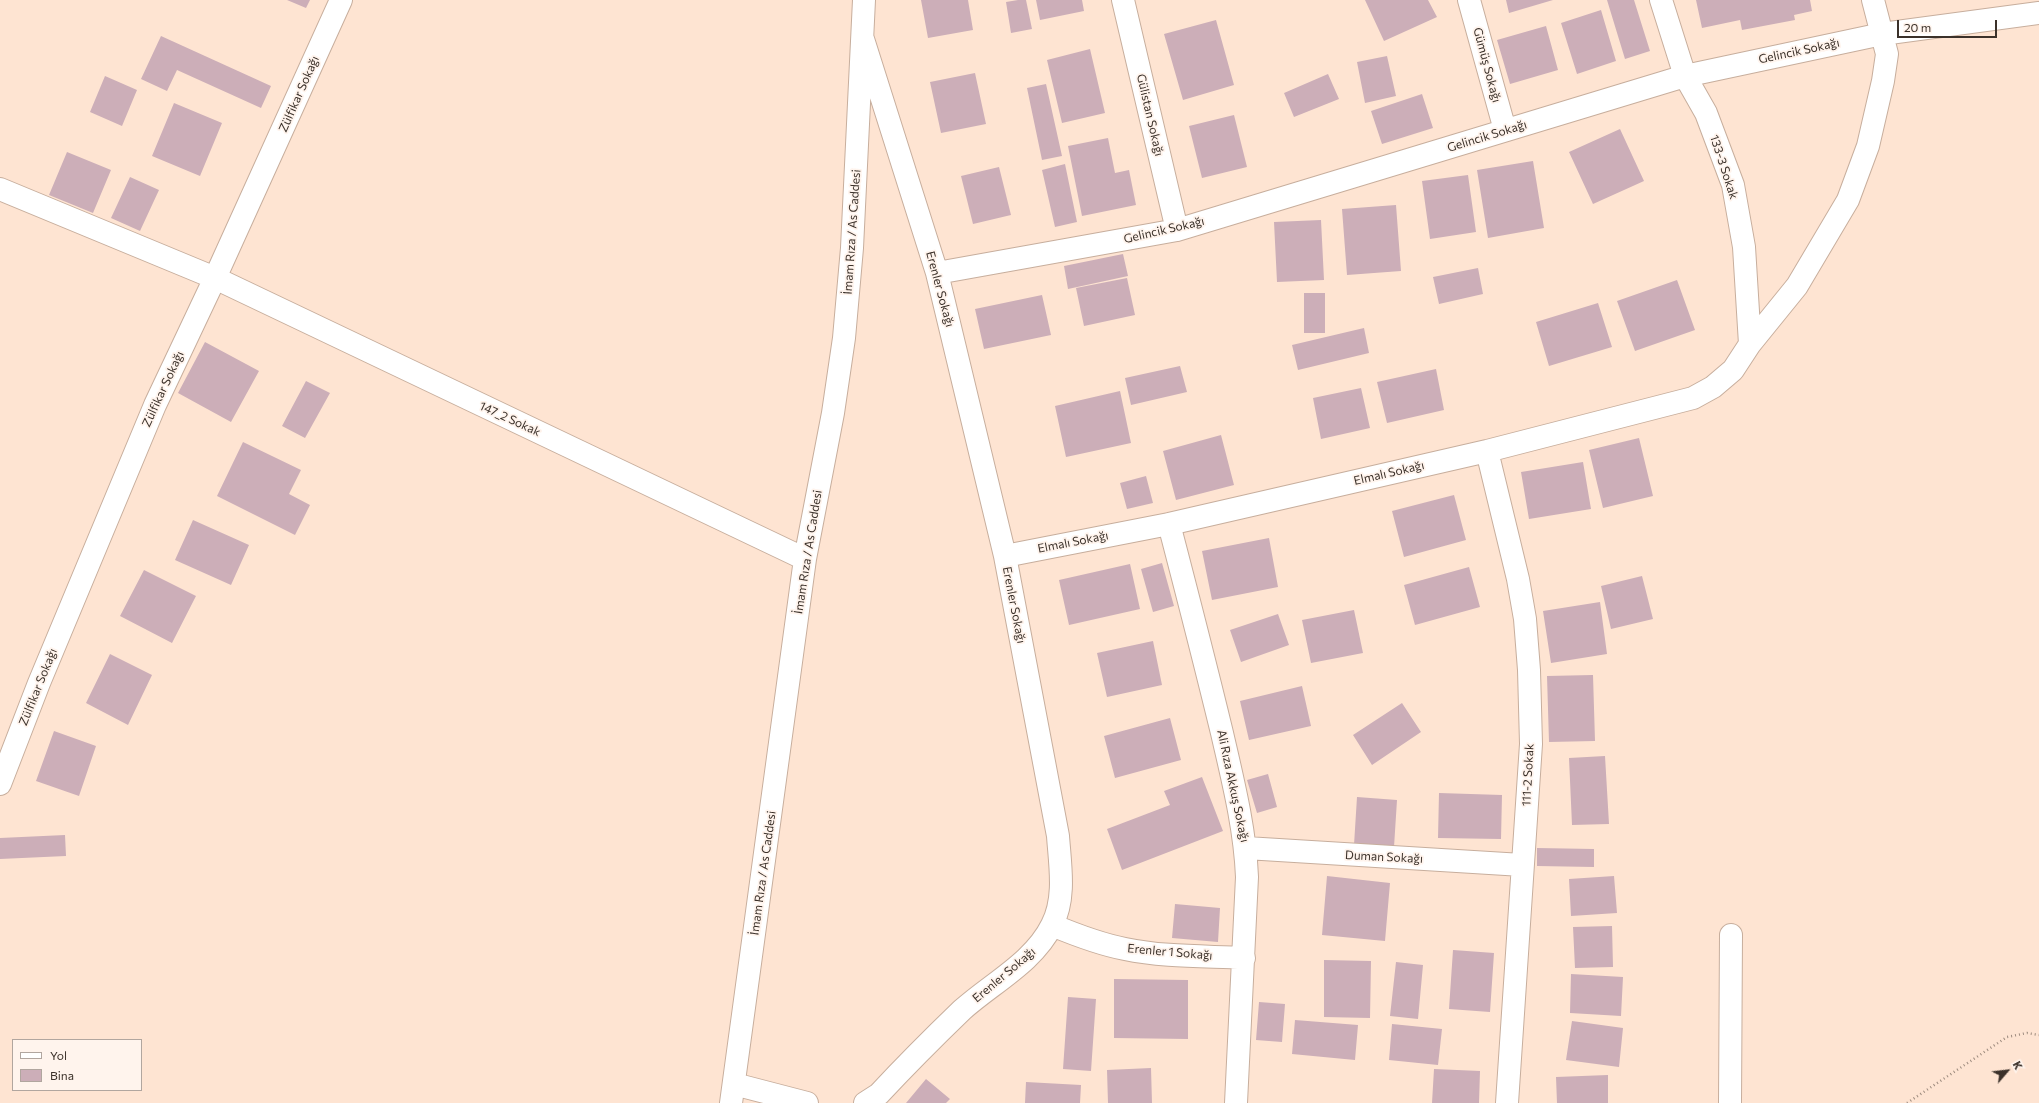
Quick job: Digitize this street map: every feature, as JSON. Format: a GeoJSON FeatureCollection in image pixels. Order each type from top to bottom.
{"type":"FeatureCollection","features":[{"type":"Feature","properties":{"kind":"street","name":"Zülfikar Sokağı"},"geometry":{"type":"LineString","coordinates":[[0,784],[39,683],[155,405],[215,278],[341,0]]}},
{"type":"Feature","properties":{"kind":"street","name":"İmam Rıza / As Caddesi"},"geometry":{"type":"LineString","coordinates":[[732,1094],[805,559],[833,413],[844,338],[852,248],[864,0]]}},
{"type":"Feature","properties":{"kind":"street","name":"Gülistan Sokağı"},"geometry":{"type":"LineString","coordinates":[[1123,0],[1177,230]]}},
{"type":"Feature","properties":{"kind":"street","name":"Gümüş Sokağı"},"geometry":{"type":"LineString","coordinates":[[1470,0],[1505,130]]}},
{"type":"Feature","properties":{"kind":"street","name":"133-3 Sokak"},"geometry":{"type":"LineString","coordinates":[[1661,0],[1685,76],[1706,113],[1733,185],[1744,247],[1750,344]]}},
{"type":"Feature","properties":{"kind":"street","name":"Elmalı Sokağı"},"geometry":{"type":"LineString","coordinates":[[1005,556],[1169,524],[1487,451],[1693,398],[1713,387],[1733,370],[1750,344],[1797,286],[1848,200],[1868,146],[1878,109],[1886,54],[1873,0]]}},
{"type":"Feature","properties":{"kind":"street","name":"Gelincik Sokağı"},"geometry":{"type":"LineString","coordinates":[[937,273],[1177,230],[1685,76],[1882,34],[2039,13]]}},
{"type":"Feature","properties":{"kind":"street","name":"Erenler Sokağı"},"geometry":{"type":"LineString","coordinates":[[862,40],[937,273],[1005,556],[1058,836],[1062,880],[1059,902],[1052,925],[1037,947],[963,1009],[879,1094],[865,1103]]}},
{"type":"Feature","properties":{"kind":"street","name":"147_2 Sokak"},"geometry":{"type":"LineString","coordinates":[[0,190],[215,278],[805,559]]}},
{"type":"Feature","properties":{"kind":"street","name":"111-2 Sokak"},"geometry":{"type":"LineString","coordinates":[[1487,451],[1518,579],[1528,655],[1530,744],[1507,1103]]}},
{"type":"Feature","properties":{"kind":"street","name":"Ali Rıza Akkuş Sokağı"},"geometry":{"type":"LineString","coordinates":[[1169,524],[1200,639],[1239,810],[1246,848],[1247,876],[1244,958],[1236,1103]]}},
{"type":"Feature","properties":{"kind":"street","name":"Duman Sokağı"},"geometry":{"type":"LineString","coordinates":[[1246,848],[1522,865]]}},
{"type":"Feature","properties":{"kind":"street","name":"Erenler 1 Sokağı"},"geometry":{"type":"LineString","coordinates":[[1052,925],[1095,942],[1154,954],[1244,958]]}},
{"type":"Feature","properties":{"kind":"street"},"geometry":{"type":"LineString","coordinates":[[1730,1103],[1731,935]]}},
{"type":"Feature","properties":{"kind":"street"},"geometry":{"type":"LineString","coordinates":[[732,1094],[807,1103]]}},
{"type":"Feature","properties":{"kind":"path"},"geometry":{"type":"LineString","coordinates":[[1908,1103],[2006,1037],[2027,1033],[2039,1035]]}},
{"type":"Feature","properties":{"kind":"building"},"geometry":{"type":"Polygon","coordinates":[[[287,0],[310,0],[306,8],[287,0]]]}},
{"type":"Feature","properties":{"kind":"building"},"geometry":{"type":"Polygon","coordinates":[[[921,0],[968,0],[973,30],[928,38],[921,0]]]}},
{"type":"Feature","properties":{"kind":"building"},"geometry":{"type":"Polygon","coordinates":[[[1026,0],[1032,29],[1011,33],[1006,2],[1026,0]]]}},
{"type":"Feature","properties":{"kind":"building"},"geometry":{"type":"Polygon","coordinates":[[[1036,0],[1082,0],[1084,11],[1040,20],[1036,0]]]}},
{"type":"Feature","properties":{"kind":"building"},"geometry":{"type":"Polygon","coordinates":[[[1365,0],[1428,0],[1437,17],[1384,41],[1365,0]]]}},
{"type":"Feature","properties":{"kind":"building"},"geometry":{"type":"Polygon","coordinates":[[[1506,0],[1553,0],[1509,13],[1506,0]]]}},
{"type":"Feature","properties":{"kind":"building"},"geometry":{"type":"Polygon","coordinates":[[[1607,0],[1634,0],[1650,51],[1625,59],[1607,0]]]}},
{"type":"Feature","properties":{"kind":"building"},"geometry":{"type":"Polygon","coordinates":[[[1696,0],[1810,0],[1812,11],[1794,15],[1795,20],[1742,30],[1740,20],[1702,28],[1696,0]]]}},
{"type":"Feature","properties":{"kind":"building"},"geometry":{"type":"Polygon","coordinates":[[[1601,10],[1616,61],[1577,74],[1561,23],[1601,10]]]}},
{"type":"Feature","properties":{"kind":"building"},"geometry":{"type":"Polygon","coordinates":[[[1216,20],[1234,85],[1183,100],[1164,34],[1216,20]]]}},
{"type":"Feature","properties":{"kind":"building"},"geometry":{"type":"Polygon","coordinates":[[[1546,26],[1558,70],[1510,84],[1497,40],[1546,26]]]}},
{"type":"Feature","properties":{"kind":"building"},"geometry":{"type":"Polygon","coordinates":[[[161,36],[271,86],[261,108],[177,70],[167,91],[141,79],[161,36]]]}},
{"type":"Feature","properties":{"kind":"building"},"geometry":{"type":"Polygon","coordinates":[[[1090,49],[1105,113],[1062,123],[1047,60],[1090,49]]]}},
{"type":"Feature","properties":{"kind":"building"},"geometry":{"type":"Polygon","coordinates":[[[1387,56],[1396,96],[1365,103],[1357,62],[1387,56]]]}},
{"type":"Feature","properties":{"kind":"building"},"geometry":{"type":"Polygon","coordinates":[[[975,73],[986,124],[941,133],[930,82],[975,73]]]}},
{"type":"Feature","properties":{"kind":"building"},"geometry":{"type":"Polygon","coordinates":[[[1328,74],[1339,99],[1294,117],[1284,93],[1328,74]]]}},
{"type":"Feature","properties":{"kind":"building"},"geometry":{"type":"Polygon","coordinates":[[[105,76],[137,90],[122,126],[90,112],[105,76]]]}},
{"type":"Feature","properties":{"kind":"building"},"geometry":{"type":"Polygon","coordinates":[[[1046,84],[1062,156],[1042,160],[1027,88],[1046,84]]]}},
{"type":"Feature","properties":{"kind":"building"},"geometry":{"type":"Polygon","coordinates":[[[1422,94],[1433,128],[1382,144],[1371,111],[1422,94]]]}},
{"type":"Feature","properties":{"kind":"building"},"geometry":{"type":"Polygon","coordinates":[[[174,103],[222,123],[200,176],[152,156],[174,103]]]}},
{"type":"Feature","properties":{"kind":"building"},"geometry":{"type":"Polygon","coordinates":[[[1234,115],[1247,167],[1202,178],[1189,126],[1234,115]]]}},
{"type":"Feature","properties":{"kind":"building"},"geometry":{"type":"Polygon","coordinates":[[[1620,129],[1644,181],[1593,204],[1569,152],[1620,129]]]}},
{"type":"Feature","properties":{"kind":"building"},"geometry":{"type":"Polygon","coordinates":[[[1108,138],[1115,173],[1129,170],[1136,205],[1082,216],[1068,146],[1108,138]]]}},
{"type":"Feature","properties":{"kind":"building"},"geometry":{"type":"Polygon","coordinates":[[[67,152],[111,170],[93,213],[49,195],[67,152]]]}},
{"type":"Feature","properties":{"kind":"building"},"geometry":{"type":"Polygon","coordinates":[[[1533,161],[1544,228],[1488,238],[1477,170],[1533,161]]]}},
{"type":"Feature","properties":{"kind":"building"},"geometry":{"type":"Polygon","coordinates":[[[1065,164],[1077,222],[1055,227],[1042,170],[1065,164]]]}},
{"type":"Feature","properties":{"kind":"building"},"geometry":{"type":"Polygon","coordinates":[[[999,167],[1011,215],[973,224],[961,176],[999,167]]]}},
{"type":"Feature","properties":{"kind":"building"},"geometry":{"type":"Polygon","coordinates":[[[1468,175],[1476,232],[1430,239],[1422,181],[1468,175]]]}},
{"type":"Feature","properties":{"kind":"building"},"geometry":{"type":"Polygon","coordinates":[[[130,177],[159,190],[140,231],[111,218],[130,177]]]}},
{"type":"Feature","properties":{"kind":"building"},"geometry":{"type":"Polygon","coordinates":[[[1396,205],[1401,271],[1347,275],[1342,209],[1396,205]]]}},
{"type":"Feature","properties":{"kind":"building"},"geometry":{"type":"Polygon","coordinates":[[[1321,220],[1324,280],[1277,282],[1274,222],[1321,220]]]}},
{"type":"Feature","properties":{"kind":"building"},"geometry":{"type":"Polygon","coordinates":[[[1123,254],[1128,276],[1068,289],[1064,266],[1123,254]]]}},
{"type":"Feature","properties":{"kind":"building"},"geometry":{"type":"Polygon","coordinates":[[[1478,268],[1483,294],[1439,304],[1433,277],[1478,268]]]}},
{"type":"Feature","properties":{"kind":"building"},"geometry":{"type":"Polygon","coordinates":[[[1127,278],[1135,315],[1084,326],[1076,288],[1127,278]]]}},
{"type":"Feature","properties":{"kind":"building"},"geometry":{"type":"Polygon","coordinates":[[[1677,280],[1695,330],[1635,351],[1617,301],[1677,280]]]}},
{"type":"Feature","properties":{"kind":"building"},"geometry":{"type":"Polygon","coordinates":[[[1304,293],[1325,293],[1325,333],[1304,333],[1304,293]]]}},
{"type":"Feature","properties":{"kind":"building"},"geometry":{"type":"Polygon","coordinates":[[[1042,295],[1051,335],[984,349],[975,309],[1042,295]]]}},
{"type":"Feature","properties":{"kind":"building"},"geometry":{"type":"Polygon","coordinates":[[[1598,303],[1612,347],[1549,366],[1536,322],[1598,303]]]}},
{"type":"Feature","properties":{"kind":"building"},"geometry":{"type":"Polygon","coordinates":[[[1364,328],[1369,353],[1298,370],[1292,345],[1364,328]]]}},
{"type":"Feature","properties":{"kind":"building"},"geometry":{"type":"Polygon","coordinates":[[[205,342],[259,371],[231,422],[178,393],[205,342]]]}},
{"type":"Feature","properties":{"kind":"building"},"geometry":{"type":"Polygon","coordinates":[[[1180,366],[1187,392],[1131,405],[1125,378],[1180,366]]]}},
{"type":"Feature","properties":{"kind":"building"},"geometry":{"type":"Polygon","coordinates":[[[1436,369],[1444,410],[1387,423],[1377,382],[1436,369]]]}},
{"type":"Feature","properties":{"kind":"building"},"geometry":{"type":"Polygon","coordinates":[[[306,381],[330,393],[305,438],[282,426],[306,381]]]}},
{"type":"Feature","properties":{"kind":"building"},"geometry":{"type":"Polygon","coordinates":[[[1361,388],[1370,428],[1321,439],[1313,398],[1361,388]]]}},
{"type":"Feature","properties":{"kind":"building"},"geometry":{"type":"Polygon","coordinates":[[[1120,391],[1131,443],[1066,457],[1055,406],[1120,391]]]}},
{"type":"Feature","properties":{"kind":"building"},"geometry":{"type":"Polygon","coordinates":[[[1221,435],[1234,485],[1176,500],[1163,451],[1221,435]]]}},
{"type":"Feature","properties":{"kind":"building"},"geometry":{"type":"Polygon","coordinates":[[[1639,438],[1653,496],[1603,508],[1589,450],[1639,438]]]}},
{"type":"Feature","properties":{"kind":"building"},"geometry":{"type":"Polygon","coordinates":[[[243,442],[301,470],[289,494],[310,505],[295,535],[217,496],[243,442]]]}},
{"type":"Feature","properties":{"kind":"building"},"geometry":{"type":"Polygon","coordinates":[[[1583,462],[1591,509],[1529,519],[1521,472],[1583,462]]]}},
{"type":"Feature","properties":{"kind":"building"},"geometry":{"type":"Polygon","coordinates":[[[1146,476],[1153,503],[1127,509],[1120,483],[1146,476]]]}},
{"type":"Feature","properties":{"kind":"building"},"geometry":{"type":"Polygon","coordinates":[[[1454,495],[1466,540],[1404,557],[1392,511],[1454,495]]]}},
{"type":"Feature","properties":{"kind":"building"},"geometry":{"type":"Polygon","coordinates":[[[193,520],[249,545],[231,585],[175,560],[193,520]]]}},
{"type":"Feature","properties":{"kind":"building"},"geometry":{"type":"Polygon","coordinates":[[[1269,538],[1278,587],[1212,600],[1202,551],[1269,538]]]}},
{"type":"Feature","properties":{"kind":"building"},"geometry":{"type":"Polygon","coordinates":[[[1162,563],[1174,606],[1153,612],[1141,569],[1162,563]]]}},
{"type":"Feature","properties":{"kind":"building"},"geometry":{"type":"Polygon","coordinates":[[[1130,564],[1140,609],[1069,625],[1059,580],[1130,564]]]}},
{"type":"Feature","properties":{"kind":"building"},"geometry":{"type":"Polygon","coordinates":[[[1469,567],[1480,607],[1415,625],[1404,585],[1469,567]]]}},
{"type":"Feature","properties":{"kind":"building"},"geometry":{"type":"Polygon","coordinates":[[[144,570],[196,596],[172,643],[120,616],[144,570]]]}},
{"type":"Feature","properties":{"kind":"building"},"geometry":{"type":"Polygon","coordinates":[[[1642,576],[1653,619],[1611,629],[1601,586],[1642,576]]]}},
{"type":"Feature","properties":{"kind":"building"},"geometry":{"type":"Polygon","coordinates":[[[1600,602],[1607,654],[1551,663],[1543,611],[1600,602]]]}},
{"type":"Feature","properties":{"kind":"building"},"geometry":{"type":"Polygon","coordinates":[[[1354,610],[1363,653],[1311,663],[1302,620],[1354,610]]]}},
{"type":"Feature","properties":{"kind":"building"},"geometry":{"type":"Polygon","coordinates":[[[1278,614],[1289,645],[1241,662],[1230,630],[1278,614]]]}},
{"type":"Feature","properties":{"kind":"building"},"geometry":{"type":"Polygon","coordinates":[[[1153,641],[1162,685],[1107,697],[1097,653],[1153,641]]]}},
{"type":"Feature","properties":{"kind":"building"},"geometry":{"type":"Polygon","coordinates":[[[110,654],[152,675],[128,725],[86,703],[110,654]]]}},
{"type":"Feature","properties":{"kind":"building"},"geometry":{"type":"Polygon","coordinates":[[[1593,675],[1595,741],[1549,742],[1547,676],[1593,675]]]}},
{"type":"Feature","properties":{"kind":"building"},"geometry":{"type":"Polygon","coordinates":[[[1302,686],[1311,726],[1249,740],[1240,701],[1302,686]]]}},
{"type":"Feature","properties":{"kind":"building"},"geometry":{"type":"Polygon","coordinates":[[[1402,703],[1421,732],[1372,765],[1353,735],[1402,703]]]}},
{"type":"Feature","properties":{"kind":"building"},"geometry":{"type":"Polygon","coordinates":[[[1170,718],[1181,760],[1115,778],[1104,736],[1170,718]]]}},
{"type":"Feature","properties":{"kind":"building"},"geometry":{"type":"Polygon","coordinates":[[[54,731],[96,746],[79,796],[36,781],[54,731]]]}},
{"type":"Feature","properties":{"kind":"building"},"geometry":{"type":"Polygon","coordinates":[[[1605,756],[1609,824],[1572,825],[1569,758],[1605,756]]]}},
{"type":"Feature","properties":{"kind":"building"},"geometry":{"type":"Polygon","coordinates":[[[1268,774],[1277,807],[1257,813],[1247,780],[1268,774]]]}},
{"type":"Feature","properties":{"kind":"building"},"geometry":{"type":"Polygon","coordinates":[[[1202,777],[1223,831],[1122,870],[1107,829],[1170,805],[1164,791],[1202,777]]]}},
{"type":"Feature","properties":{"kind":"building"},"geometry":{"type":"Polygon","coordinates":[[[1439,793],[1502,795],[1501,839],[1438,838],[1439,793]]]}},
{"type":"Feature","properties":{"kind":"building"},"geometry":{"type":"Polygon","coordinates":[[[1357,797],[1397,800],[1394,847],[1354,845],[1357,797]]]}},
{"type":"Feature","properties":{"kind":"building"},"geometry":{"type":"Polygon","coordinates":[[[65,835],[66,856],[0,859],[0,838],[65,835]]]}},
{"type":"Feature","properties":{"kind":"building"},"geometry":{"type":"Polygon","coordinates":[[[1537,848],[1594,849],[1594,867],[1537,866],[1537,848]]]}},
{"type":"Feature","properties":{"kind":"building"},"geometry":{"type":"Polygon","coordinates":[[[1327,876],[1390,883],[1385,941],[1322,935],[1327,876]]]}},
{"type":"Feature","properties":{"kind":"building"},"geometry":{"type":"Polygon","coordinates":[[[1614,876],[1617,913],[1571,916],[1569,879],[1614,876]]]}},
{"type":"Feature","properties":{"kind":"building"},"geometry":{"type":"Polygon","coordinates":[[[1175,904],[1220,908],[1218,942],[1172,938],[1175,904]]]}},
{"type":"Feature","properties":{"kind":"building"},"geometry":{"type":"Polygon","coordinates":[[[1612,926],[1613,967],[1575,968],[1573,927],[1612,926]]]}},
{"type":"Feature","properties":{"kind":"building"},"geometry":{"type":"Polygon","coordinates":[[[1453,950],[1494,953],[1490,1012],[1449,1009],[1453,950]]]}},
{"type":"Feature","properties":{"kind":"building"},"geometry":{"type":"Polygon","coordinates":[[[1324,960],[1371,961],[1370,1018],[1324,1017],[1324,960]]]}},
{"type":"Feature","properties":{"kind":"building"},"geometry":{"type":"Polygon","coordinates":[[[1396,962],[1423,965],[1418,1019],[1390,1016],[1396,962]]]}},
{"type":"Feature","properties":{"kind":"building"},"geometry":{"type":"Polygon","coordinates":[[[1571,974],[1623,977],[1621,1016],[1570,1013],[1571,974]]]}},
{"type":"Feature","properties":{"kind":"building"},"geometry":{"type":"Polygon","coordinates":[[[1114,979],[1188,980],[1188,1039],[1114,1038],[1114,979]]]}},
{"type":"Feature","properties":{"kind":"building"},"geometry":{"type":"Polygon","coordinates":[[[1068,997],[1096,999],[1091,1071],[1063,1069],[1068,997]]]}},
{"type":"Feature","properties":{"kind":"building"},"geometry":{"type":"Polygon","coordinates":[[[1259,1002],[1285,1004],[1282,1042],[1256,1040],[1259,1002]]]}},
{"type":"Feature","properties":{"kind":"building"},"geometry":{"type":"Polygon","coordinates":[[[1295,1020],[1358,1025],[1355,1060],[1292,1054],[1295,1020]]]}},
{"type":"Feature","properties":{"kind":"building"},"geometry":{"type":"Polygon","coordinates":[[[1572,1021],[1623,1028],[1619,1067],[1566,1060],[1572,1021]]]}},
{"type":"Feature","properties":{"kind":"building"},"geometry":{"type":"Polygon","coordinates":[[[1392,1024],[1442,1029],[1438,1065],[1389,1060],[1392,1024]]]}},
{"type":"Feature","properties":{"kind":"building"},"geometry":{"type":"Polygon","coordinates":[[[1151,1068],[1152,1103],[1108,1103],[1107,1070],[1151,1068]]]}},
{"type":"Feature","properties":{"kind":"building"},"geometry":{"type":"Polygon","coordinates":[[[1434,1069],[1480,1071],[1479,1103],[1432,1103],[1434,1069]]]}},
{"type":"Feature","properties":{"kind":"building"},"geometry":{"type":"Polygon","coordinates":[[[1608,1075],[1608,1103],[1557,1103],[1556,1077],[1608,1075]]]}},
{"type":"Feature","properties":{"kind":"building"},"geometry":{"type":"Polygon","coordinates":[[[926,1079],[950,1099],[946,1103],[906,1103],[926,1079]]]}},
{"type":"Feature","properties":{"kind":"building"},"geometry":{"type":"Polygon","coordinates":[[[1026,1082],[1081,1085],[1080,1103],[1025,1103],[1026,1082]]]}}]}
